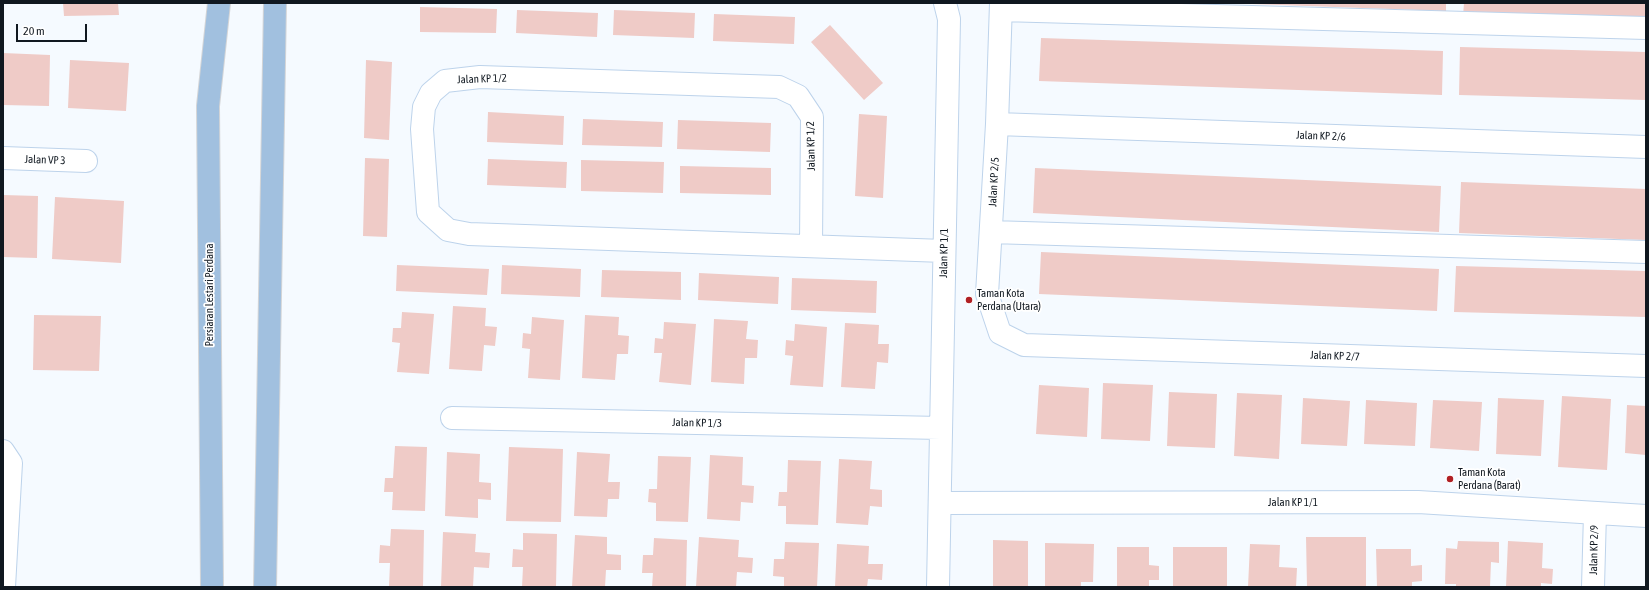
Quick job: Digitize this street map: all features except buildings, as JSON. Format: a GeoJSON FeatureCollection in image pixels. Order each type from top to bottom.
{"type":"FeatureCollection","features":[{"type":"Feature","properties":{"kind":"main road","name":"Persiaran Lestari Perdana"},"geometry":{"type":"LineString","coordinates":[[212,587],[208,106],[219,3]]}},
{"type":"Feature","properties":{"kind":"main road"},"geometry":{"type":"LineString","coordinates":[[265,587],[275,3]]}},
{"type":"Feature","properties":{"kind":"street","name":"Jalan KP 1/1"},"geometry":{"type":"LineString","coordinates":[[938,587],[949,19],[945,3]]}},
{"type":"Feature","properties":{"kind":"street"},"geometry":{"type":"LineString","coordinates":[[1001,6],[1646,28]]}},
{"type":"Feature","properties":{"kind":"street","name":"Jalan KP 2/5"},"geometry":{"type":"LineString","coordinates":[[1001,6],[997,124],[987,294],[1000,333],[1024,345]]}},
{"type":"Feature","properties":{"kind":"street","name":"Jalan KP 1/2"},"geometry":{"type":"LineString","coordinates":[[811,246],[812,117],[798,96],[779,87],[480,77],[445,81],[431,94],[424,107],[422,129],[428,212],[448,230],[469,234],[944,251]]}},
{"type":"Feature","properties":{"kind":"street","name":"Jalan KP 2/6"},"geometry":{"type":"LineString","coordinates":[[997,124],[1646,147]]}},
{"type":"Feature","properties":{"kind":"street","name":"Jalan VP 3"},"geometry":{"type":"LineString","coordinates":[[3,158],[86,161]]}},
{"type":"Feature","properties":{"kind":"street"},"geometry":{"type":"LineString","coordinates":[[991,232],[1646,252]]}},
{"type":"Feature","properties":{"kind":"street","name":"Jalan KP 2/7"},"geometry":{"type":"LineString","coordinates":[[1024,345],[1646,366]]}},
{"type":"Feature","properties":{"kind":"street","name":"Jalan KP 1/3"},"geometry":{"type":"LineString","coordinates":[[452,418],[941,428]]}},
{"type":"Feature","properties":{"kind":"street"},"geometry":{"type":"LineString","coordinates":[[3,451],[11,463],[4,587]]}},
{"type":"Feature","properties":{"kind":"street","name":"Jalan KP 1/1"},"geometry":{"type":"LineString","coordinates":[[940,503],[1418,502],[1646,516]]}},
{"type":"Feature","properties":{"kind":"street","name":"Jalan KP 2/9"},"geometry":{"type":"LineString","coordinates":[[1593,587],[1595,513]]}},
{"type":"Feature","properties":{"kind":"place","name":"Taman Kota Perdana (Utara)"},"geometry":{"type":"Point","coordinates":[969,300]}},
{"type":"Feature","properties":{"kind":"place","name":"Taman Kota Perdana (Barat)"},"geometry":{"type":"Point","coordinates":[1450,479]}}]}
